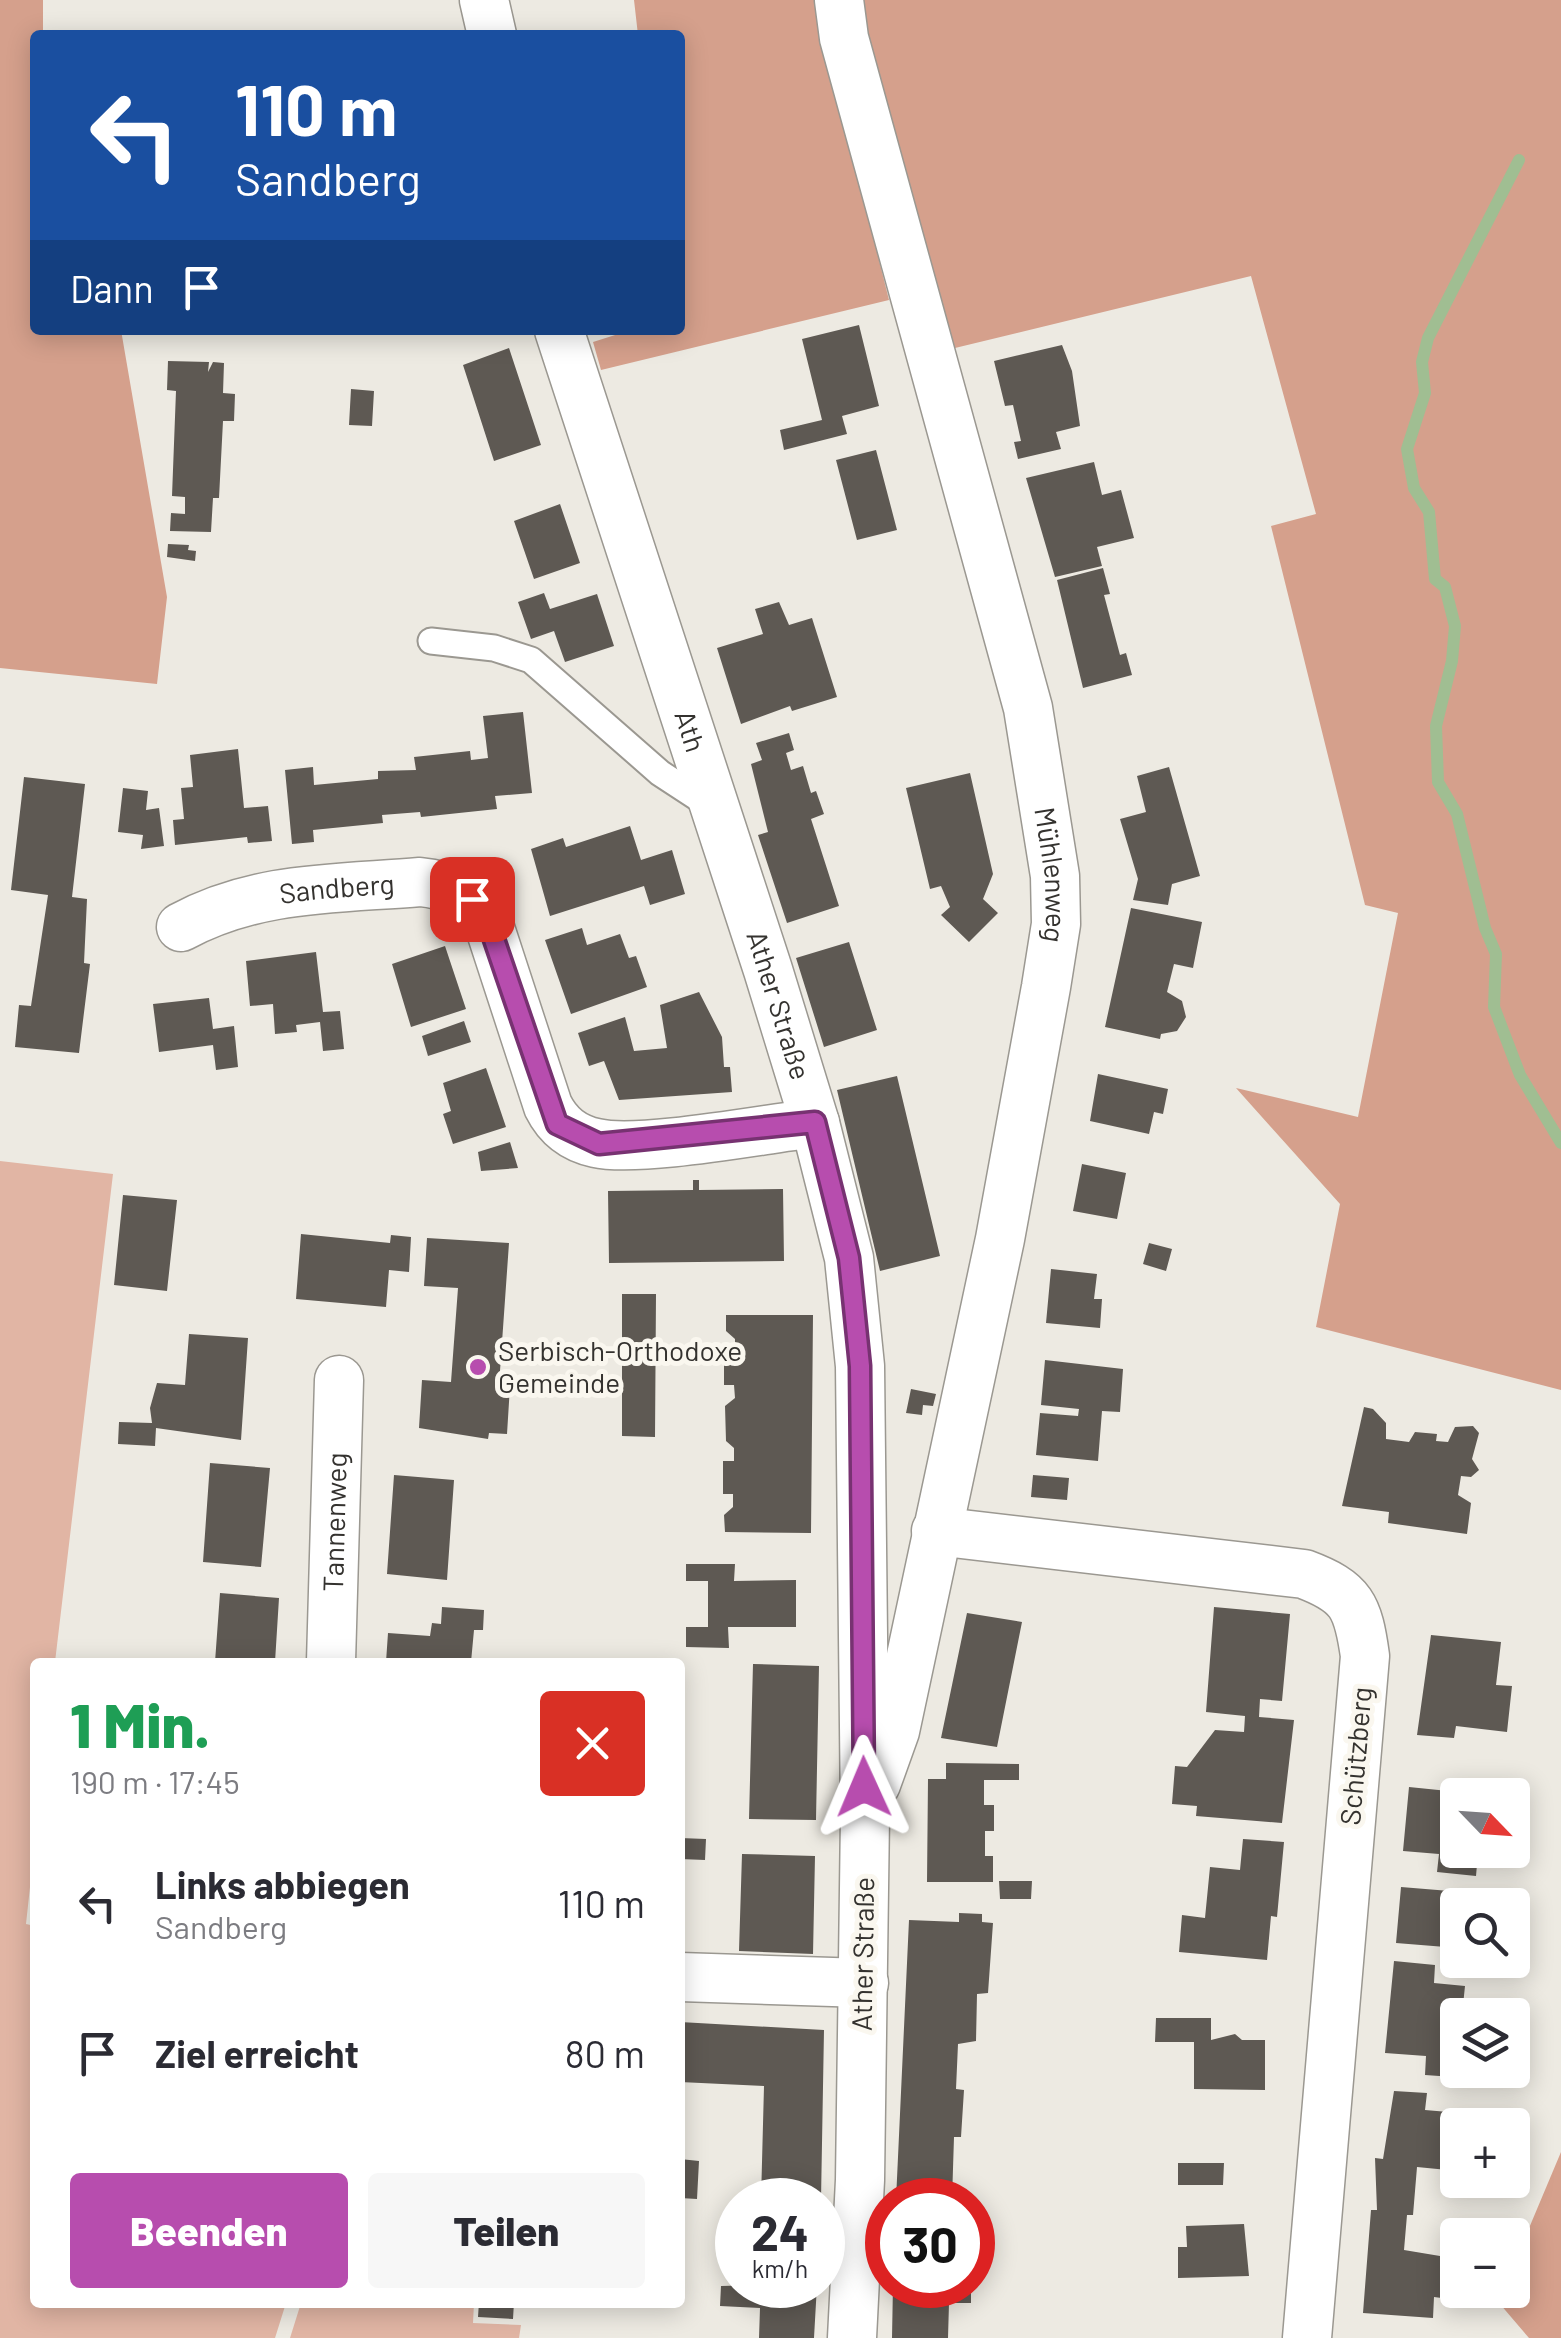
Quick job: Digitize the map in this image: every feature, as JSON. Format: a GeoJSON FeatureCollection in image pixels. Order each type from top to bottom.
{"type":"FeatureCollection","features":[{"type":"Feature","properties":{"kind":"street"},"geometry":{"type":"LineString","coordinates":[[484,0],[491,30]]}},
{"type":"Feature","properties":{"kind":"street","name":"Mühlenweg"},"geometry":{"type":"LineString","coordinates":[[838,0],[854,76],[1028,708],[1055,876],[1056,924],[1000,1239],[895,1731],[865,1816]]}},
{"type":"Feature","properties":{"kind":"street","name":"Ath"},"geometry":{"type":"LineString","coordinates":[[562,335],[716,809]]}},
{"type":"Feature","properties":{"kind":"street","name":"Ather Straße"},"geometry":{"type":"LineString","coordinates":[[716,809],[815,1122],[849,1258],[860,1366],[864,1983],[852,2338]]}},
{"type":"Feature","properties":{"kind":"street","name":"Sandberg"},"geometry":{"type":"LineString","coordinates":[[181,928],[217,908],[257,895],[420,882],[447,885],[472,899],[486,916],[557,1124],[599,1144],[663,1141],[815,1122]]}},
{"type":"Feature","properties":{"kind":"street","name":"Tannenweg"},"geometry":{"type":"LineString","coordinates":[[331,1658],[339,1380]]}},
{"type":"Feature","properties":{"kind":"street","name":"Schützberg"},"geometry":{"type":"LineString","coordinates":[[936,1531],[1304,1574],[1337,1586],[1359,1614],[1365,1656],[1308,2338]]}},
{"type":"Feature","properties":{"kind":"street"},"geometry":{"type":"LineString","coordinates":[[685,1977],[864,1983]]}},
{"type":"Feature","properties":{"kind":"lane","name":"Ath"},"geometry":{"type":"LineString","coordinates":[[431,640],[494,648],[531,660],[660,772],[716,809]]}},
{"type":"Feature","properties":{"kind":"shaded area"},"geometry":{"type":"Polygon","coordinates":[[[0,0],[43,0],[43,30],[30,30],[30,335],[122,335],[167,597],[157,684],[0,668],[0,0]]]}},
{"type":"Feature","properties":{"kind":"shaded area"},"geometry":{"type":"Polygon","coordinates":[[[634,0],[814,0],[889,300],[601,370],[593,342],[615,335],[685,335],[685,30],[637,30],[634,0]]]}},
{"type":"Feature","properties":{"kind":"shaded area"},"geometry":{"type":"Polygon","coordinates":[[[856,0],[1561,0],[1561,1390],[1316,1327],[1340,1204],[1236,1088],[1358,1117],[1398,913],[1365,905],[1271,526],[1316,514],[1251,276],[955,348],[860,32],[856,0]]]}},
{"type":"Feature","properties":{"kind":"shaded area"},"geometry":{"type":"Polygon","coordinates":[[[0,1161],[113,1174],[55,1658],[30,1658],[30,1887],[26,1924],[30,1925],[30,2308],[284,2308],[275,2338],[0,2338],[0,1161]]]}},
{"type":"Feature","properties":{"kind":"shaded area"},"geometry":{"type":"Polygon","coordinates":[[[1561,2152],[1561,2338],[1529,2338],[1503,2308],[1530,2308],[1530,2226],[1561,2152]]]}},
{"type":"Feature","properties":{"kind":"shaded area"},"geometry":{"type":"Polygon","coordinates":[[[299,2308],[474,2308],[473,2323],[521,2325],[519,2338],[290,2338],[299,2308]]]}},
{"type":"Feature","properties":{"kind":"building"},"geometry":{"type":"Polygon","coordinates":[[[859,325],[879,406],[842,416],[847,434],[784,450],[780,430],[822,420],[802,339],[859,325]]]}},
{"type":"Feature","properties":{"kind":"building"},"geometry":{"type":"Polygon","coordinates":[[[1062,345],[1072,371],[1080,426],[1056,432],[1061,449],[1018,459],[1014,442],[1021,441],[1013,405],[1005,406],[994,361],[1062,345]]]}},
{"type":"Feature","properties":{"kind":"building"},"geometry":{"type":"Polygon","coordinates":[[[509,348],[541,445],[494,461],[463,365],[509,348]]]}},
{"type":"Feature","properties":{"kind":"building"},"geometry":{"type":"Polygon","coordinates":[[[168,361],[209,362],[208,372],[213,362],[224,363],[223,393],[235,394],[234,421],[223,421],[219,498],[213,498],[211,532],[170,531],[171,513],[185,514],[185,497],[172,496],[176,391],[167,390],[168,361]]]}},
{"type":"Feature","properties":{"kind":"building"},"geometry":{"type":"Polygon","coordinates":[[[351,389],[374,391],[372,426],[349,425],[351,389]]]}},
{"type":"Feature","properties":{"kind":"building"},"geometry":{"type":"Polygon","coordinates":[[[876,450],[897,530],[857,540],[836,460],[876,450]]]}},
{"type":"Feature","properties":{"kind":"building"},"geometry":{"type":"Polygon","coordinates":[[[1094,462],[1102,495],[1121,490],[1134,538],[1097,547],[1102,566],[1055,577],[1026,478],[1094,462]]]}},
{"type":"Feature","properties":{"kind":"building"},"geometry":{"type":"Polygon","coordinates":[[[560,504],[580,563],[534,579],[514,521],[560,504]]]}},
{"type":"Feature","properties":{"kind":"building"},"geometry":{"type":"Polygon","coordinates":[[[168,544],[189,545],[188,550],[196,551],[195,561],[167,557],[168,544]]]}},
{"type":"Feature","properties":{"kind":"building"},"geometry":{"type":"Polygon","coordinates":[[[1103,568],[1110,594],[1104,595],[1120,655],[1126,653],[1132,675],[1083,688],[1057,580],[1103,568]]]}},
{"type":"Feature","properties":{"kind":"building"},"geometry":{"type":"Polygon","coordinates":[[[544,593],[550,609],[597,594],[614,646],[565,662],[554,631],[531,639],[518,602],[544,593]]]}},
{"type":"Feature","properties":{"kind":"building"},"geometry":{"type":"Polygon","coordinates":[[[779,602],[789,625],[812,618],[837,697],[792,711],[790,706],[741,724],[717,648],[763,634],[755,609],[779,602]]]}},
{"type":"Feature","properties":{"kind":"building"},"geometry":{"type":"Polygon","coordinates":[[[523,712],[532,793],[495,796],[497,809],[421,817],[420,812],[382,815],[383,823],[313,830],[314,842],[292,844],[285,770],[313,767],[314,785],[378,779],[378,771],[416,770],[414,757],[470,751],[471,760],[488,758],[483,716],[523,712]]]}},
{"type":"Feature","properties":{"kind":"building"},"geometry":{"type":"Polygon","coordinates":[[[789,733],[794,750],[786,753],[791,770],[803,766],[811,793],[816,791],[824,814],[811,819],[839,906],[787,923],[758,835],[768,832],[751,764],[762,760],[756,743],[789,733]]]}},
{"type":"Feature","properties":{"kind":"building"},"geometry":{"type":"Polygon","coordinates":[[[238,749],[244,808],[268,806],[272,841],[248,843],[247,837],[175,845],[173,820],[184,819],[181,788],[193,787],[190,755],[238,749]]]}},
{"type":"Feature","properties":{"kind":"building"},"geometry":{"type":"Polygon","coordinates":[[[1169,767],[1200,876],[1172,884],[1168,905],[1133,900],[1138,879],[1120,819],[1146,812],[1137,776],[1169,767]]]}},
{"type":"Feature","properties":{"kind":"building"},"geometry":{"type":"Polygon","coordinates":[[[970,773],[993,874],[983,899],[998,913],[969,942],[941,915],[950,907],[941,886],[930,889],[906,788],[970,773]]]}},
{"type":"Feature","properties":{"kind":"building"},"geometry":{"type":"Polygon","coordinates":[[[24,777],[85,784],[72,897],[87,899],[84,963],[90,964],[79,1053],[15,1047],[19,1005],[31,1006],[48,895],[11,890],[24,777]]]}},
{"type":"Feature","properties":{"kind":"building"},"geometry":{"type":"Polygon","coordinates":[[[123,788],[148,791],[146,810],[159,808],[164,846],[141,849],[143,835],[118,832],[123,788]]]}},
{"type":"Feature","properties":{"kind":"building"},"geometry":{"type":"Polygon","coordinates":[[[630,826],[641,860],[672,850],[685,894],[650,905],[644,886],[550,916],[531,849],[563,838],[566,847],[630,826]]]}},
{"type":"Feature","properties":{"kind":"building"},"geometry":{"type":"Polygon","coordinates":[[[1131,908],[1202,922],[1193,968],[1174,964],[1167,992],[1182,1001],[1186,1017],[1177,1031],[1161,1034],[1160,1039],[1105,1027],[1131,908]]]}},
{"type":"Feature","properties":{"kind":"building"},"geometry":{"type":"Polygon","coordinates":[[[582,928],[587,945],[620,934],[629,958],[636,956],[647,987],[571,1014],[545,940],[582,928]]]}},
{"type":"Feature","properties":{"kind":"building"},"geometry":{"type":"Polygon","coordinates":[[[849,942],[877,1030],[824,1047],[796,958],[849,942]]]}},
{"type":"Feature","properties":{"kind":"building"},"geometry":{"type":"Polygon","coordinates":[[[445,946],[466,1009],[411,1027],[392,964],[445,946]]]}},
{"type":"Feature","properties":{"kind":"building"},"geometry":{"type":"Polygon","coordinates":[[[316,952],[323,1012],[340,1011],[344,1049],[323,1051],[320,1022],[296,1025],[297,1032],[275,1034],[273,1004],[250,1006],[246,961],[316,952]]]}},
{"type":"Feature","properties":{"kind":"building"},"geometry":{"type":"Polygon","coordinates":[[[699,992],[722,1037],[724,1067],[730,1067],[732,1092],[619,1100],[604,1061],[589,1066],[578,1033],[625,1017],[634,1051],[667,1048],[660,1005],[699,992]]]}},
{"type":"Feature","properties":{"kind":"building"},"geometry":{"type":"Polygon","coordinates":[[[209,998],[213,1029],[234,1026],[238,1067],[216,1070],[213,1045],[159,1052],[153,1004],[209,998]]]}},
{"type":"Feature","properties":{"kind":"building"},"geometry":{"type":"Polygon","coordinates":[[[464,1021],[471,1042],[428,1056],[422,1036],[464,1021]]]}},
{"type":"Feature","properties":{"kind":"building"},"geometry":{"type":"Polygon","coordinates":[[[486,1068],[506,1127],[453,1144],[443,1114],[451,1111],[443,1083],[486,1068]]]}},
{"type":"Feature","properties":{"kind":"building"},"geometry":{"type":"Polygon","coordinates":[[[1098,1074],[1168,1089],[1163,1114],[1154,1112],[1149,1134],[1090,1121],[1098,1074]]]}},
{"type":"Feature","properties":{"kind":"building"},"geometry":{"type":"Polygon","coordinates":[[[897,1076],[940,1256],[880,1271],[837,1090],[897,1076]]]}},
{"type":"Feature","properties":{"kind":"building"},"geometry":{"type":"Polygon","coordinates":[[[510,1142],[518,1168],[481,1171],[478,1152],[510,1142]]]}},
{"type":"Feature","properties":{"kind":"building"},"geometry":{"type":"Polygon","coordinates":[[[1082,1164],[1126,1173],[1117,1219],[1073,1211],[1082,1164]]]}},
{"type":"Feature","properties":{"kind":"building"},"geometry":{"type":"Polygon","coordinates":[[[693,1180],[699,1180],[699,1190],[783,1189],[784,1261],[609,1263],[608,1191],[693,1190],[693,1180]]]}},
{"type":"Feature","properties":{"kind":"building"},"geometry":{"type":"Polygon","coordinates":[[[123,1195],[177,1200],[167,1291],[114,1285],[123,1195]]]}},
{"type":"Feature","properties":{"kind":"building"},"geometry":{"type":"Polygon","coordinates":[[[301,1234],[390,1243],[391,1235],[411,1237],[409,1272],[389,1270],[386,1307],[296,1299],[301,1234]]]}},
{"type":"Feature","properties":{"kind":"building"},"geometry":{"type":"Polygon","coordinates":[[[427,1238],[509,1243],[499,1385],[510,1386],[507,1434],[489,1433],[488,1439],[419,1428],[422,1380],[451,1382],[458,1288],[424,1286],[427,1238]]]}},
{"type":"Feature","properties":{"kind":"building"},"geometry":{"type":"Polygon","coordinates":[[[1149,1243],[1172,1249],[1166,1271],[1143,1264],[1149,1243]]]}},
{"type":"Feature","properties":{"kind":"building"},"geometry":{"type":"Polygon","coordinates":[[[1051,1269],[1097,1274],[1094,1299],[1102,1299],[1100,1328],[1046,1323],[1051,1269]]]}},
{"type":"Feature","properties":{"kind":"building"},"geometry":{"type":"Polygon","coordinates":[[[622,1294],[656,1294],[655,1437],[622,1436],[622,1294]]]}},
{"type":"Feature","properties":{"kind":"building"},"geometry":{"type":"Polygon","coordinates":[[[726,1315],[813,1315],[811,1533],[725,1532],[724,1515],[733,1507],[733,1494],[723,1494],[723,1461],[734,1461],[734,1448],[726,1441],[725,1406],[735,1398],[734,1385],[724,1385],[724,1352],[735,1352],[735,1339],[726,1331],[726,1315]]]}},
{"type":"Feature","properties":{"kind":"building"},"geometry":{"type":"Polygon","coordinates":[[[189,1334],[248,1338],[241,1440],[156,1428],[155,1446],[118,1444],[119,1422],[152,1423],[150,1408],[157,1383],[185,1385],[189,1334]]]}},
{"type":"Feature","properties":{"kind":"building"},"geometry":{"type":"Polygon","coordinates":[[[1045,1360],[1123,1369],[1120,1412],[1102,1411],[1098,1461],[1036,1455],[1040,1413],[1078,1416],[1079,1409],[1041,1405],[1045,1360]]]}},
{"type":"Feature","properties":{"kind":"building"},"geometry":{"type":"Polygon","coordinates":[[[911,1389],[936,1394],[933,1406],[923,1405],[922,1415],[906,1413],[911,1389]]]}},
{"type":"Feature","properties":{"kind":"building"},"geometry":{"type":"Polygon","coordinates":[[[1364,1407],[1373,1409],[1386,1423],[1386,1439],[1409,1442],[1415,1432],[1437,1434],[1436,1441],[1448,1442],[1455,1427],[1473,1426],[1479,1433],[1472,1459],[1479,1470],[1471,1477],[1461,1476],[1458,1495],[1471,1503],[1467,1534],[1388,1523],[1389,1512],[1342,1506],[1364,1407]]]}},
{"type":"Feature","properties":{"kind":"building"},"geometry":{"type":"Polygon","coordinates":[[[210,1463],[270,1468],[261,1567],[203,1562],[210,1463]]]}},
{"type":"Feature","properties":{"kind":"building"},"geometry":{"type":"Polygon","coordinates":[[[394,1475],[454,1480],[447,1580],[387,1574],[394,1475]]]}},
{"type":"Feature","properties":{"kind":"building"},"geometry":{"type":"Polygon","coordinates":[[[1033,1475],[1069,1478],[1067,1500],[1031,1497],[1033,1475]]]}},
{"type":"Feature","properties":{"kind":"building"},"geometry":{"type":"Polygon","coordinates":[[[686,1564],[735,1564],[734,1581],[796,1580],[796,1627],[728,1627],[729,1648],[686,1647],[686,1627],[708,1627],[708,1581],[686,1581],[686,1564]]]}},
{"type":"Feature","properties":{"kind":"building"},"geometry":{"type":"Polygon","coordinates":[[[220,1593],[279,1598],[275,1658],[215,1658],[220,1593]]]}},
{"type":"Feature","properties":{"kind":"building"},"geometry":{"type":"Polygon","coordinates":[[[442,1607],[484,1610],[483,1630],[474,1630],[471,1658],[386,1658],[388,1633],[430,1636],[432,1623],[441,1624],[442,1607]]]}},
{"type":"Feature","properties":{"kind":"building"},"geometry":{"type":"Polygon","coordinates":[[[1214,1607],[1290,1614],[1282,1701],[1260,1699],[1259,1717],[1294,1720],[1282,1823],[1196,1816],[1197,1806],[1172,1804],[1175,1766],[1187,1767],[1215,1730],[1244,1732],[1245,1716],[1206,1712],[1214,1607]]]}},
{"type":"Feature","properties":{"kind":"building"},"geometry":{"type":"Polygon","coordinates":[[[967,1613],[1022,1622],[997,1747],[941,1738],[967,1613]]]}},
{"type":"Feature","properties":{"kind":"building"},"geometry":{"type":"Polygon","coordinates":[[[1431,1635],[1501,1642],[1496,1685],[1512,1686],[1507,1732],[1456,1726],[1454,1738],[1417,1735],[1431,1635]]]}},
{"type":"Feature","properties":{"kind":"building"},"geometry":{"type":"Polygon","coordinates":[[[753,1664],[819,1666],[816,1820],[749,1819],[753,1664]]]}},
{"type":"Feature","properties":{"kind":"building"},"geometry":{"type":"Polygon","coordinates":[[[946,1763],[1019,1764],[1019,1780],[984,1780],[984,1805],[994,1805],[994,1831],[985,1831],[985,1856],[993,1856],[993,1882],[927,1882],[928,1779],[946,1779],[946,1763]]]}},
{"type":"Feature","properties":{"kind":"building"},"geometry":{"type":"Polygon","coordinates":[[[1409,1787],[1440,1790],[1440,1868],[1477,1868],[1476,1876],[1437,1872],[1439,1854],[1403,1851],[1409,1787]]]}},
{"type":"Feature","properties":{"kind":"building"},"geometry":{"type":"Polygon","coordinates":[[[685,1838],[706,1839],[705,1860],[685,1859],[685,1838]]]}},
{"type":"Feature","properties":{"kind":"building"},"geometry":{"type":"Polygon","coordinates":[[[1243,1839],[1284,1842],[1277,1917],[1271,1916],[1267,1960],[1179,1952],[1182,1915],[1205,1918],[1210,1867],[1240,1870],[1243,1839]]]}},
{"type":"Feature","properties":{"kind":"building"},"geometry":{"type":"Polygon","coordinates":[[[742,1854],[815,1856],[813,1954],[739,1951],[742,1854]]]}},
{"type":"Feature","properties":{"kind":"building"},"geometry":{"type":"Polygon","coordinates":[[[999,1881],[1032,1881],[1031,1899],[1000,1899],[999,1881]]]}},
{"type":"Feature","properties":{"kind":"building"},"geometry":{"type":"Polygon","coordinates":[[[1401,1887],[1440,1890],[1440,1947],[1396,1943],[1401,1887]]]}},
{"type":"Feature","properties":{"kind":"building"},"geometry":{"type":"Polygon","coordinates":[[[959,1913],[982,1914],[982,1922],[993,1923],[988,1993],[977,1994],[976,2041],[958,2044],[956,2089],[964,2090],[961,2137],[954,2137],[953,2178],[897,2178],[909,1920],[959,1922],[959,1913]]]}},
{"type":"Feature","properties":{"kind":"building"},"geometry":{"type":"Polygon","coordinates":[[[1394,1961],[1435,1965],[1434,1983],[1465,1986],[1464,1998],[1440,1998],[1440,2076],[1425,2075],[1426,2056],[1385,2053],[1394,1961]]]}},
{"type":"Feature","properties":{"kind":"building"},"geometry":{"type":"Polygon","coordinates":[[[1156,2018],[1211,2018],[1211,2040],[1235,2034],[1242,2040],[1265,2040],[1265,2090],[1194,2089],[1194,2042],[1155,2042],[1156,2018]]]}},
{"type":"Feature","properties":{"kind":"building"},"geometry":{"type":"Polygon","coordinates":[[[685,2022],[824,2030],[821,2178],[762,2178],[764,2086],[685,2082],[685,2022]]]}},
{"type":"Feature","properties":{"kind":"building"},"geometry":{"type":"Polygon","coordinates":[[[1394,2091],[1427,2093],[1425,2110],[1440,2111],[1440,2169],[1417,2167],[1413,2215],[1407,2215],[1404,2250],[1440,2256],[1440,2298],[1434,2297],[1433,2318],[1363,2313],[1371,2210],[1377,2210],[1375,2158],[1383,2159],[1394,2091]]]}},
{"type":"Feature","properties":{"kind":"building"},"geometry":{"type":"Polygon","coordinates":[[[685,2160],[699,2161],[697,2199],[685,2198],[685,2160]]]}},
{"type":"Feature","properties":{"kind":"building"},"geometry":{"type":"Polygon","coordinates":[[[1178,2163],[1224,2163],[1223,2185],[1178,2185],[1178,2163]]]}},
{"type":"Feature","properties":{"kind":"building"},"geometry":{"type":"Polygon","coordinates":[[[1244,2224],[1249,2276],[1178,2278],[1178,2247],[1187,2247],[1186,2226],[1244,2224]]]}},
{"type":"Feature","properties":{"kind":"building"},"geometry":{"type":"Polygon","coordinates":[[[479,2308],[514,2308],[513,2319],[478,2317],[479,2308]]]}},
{"type":"Feature","properties":{"kind":"building"},"geometry":{"type":"Polygon","coordinates":[[[760,2308],[816,2308],[814,2338],[759,2338],[760,2308]]]}},
{"type":"Feature","properties":{"kind":"building"},"geometry":{"type":"Polygon","coordinates":[[[893,2308],[949,2308],[948,2338],[892,2338],[893,2308]]]}},
{"type":"Feature","properties":{"kind":"waterway"},"geometry":{"type":"LineString","coordinates":[[1519,160],[1428,338],[1422,362],[1425,393],[1407,449],[1414,488],[1429,512],[1435,579],[1445,587],[1455,626],[1452,661],[1436,726],[1438,782],[1457,814],[1485,928],[1496,954],[1494,1007],[1520,1075],[1561,1143]]}},
{"type":"Feature","properties":{"kind":"place","name":"Serbisch-Orthodoxe Gemeinde"},"geometry":{"type":"Point","coordinates":[478,1367]}},
{"type":"Feature","properties":{"kind":"route"},"geometry":{"type":"LineString","coordinates":[[472,899],[486,916],[557,1124],[599,1144],[663,1141],[815,1122],[849,1258],[860,1366],[864,1787]]}}]}
